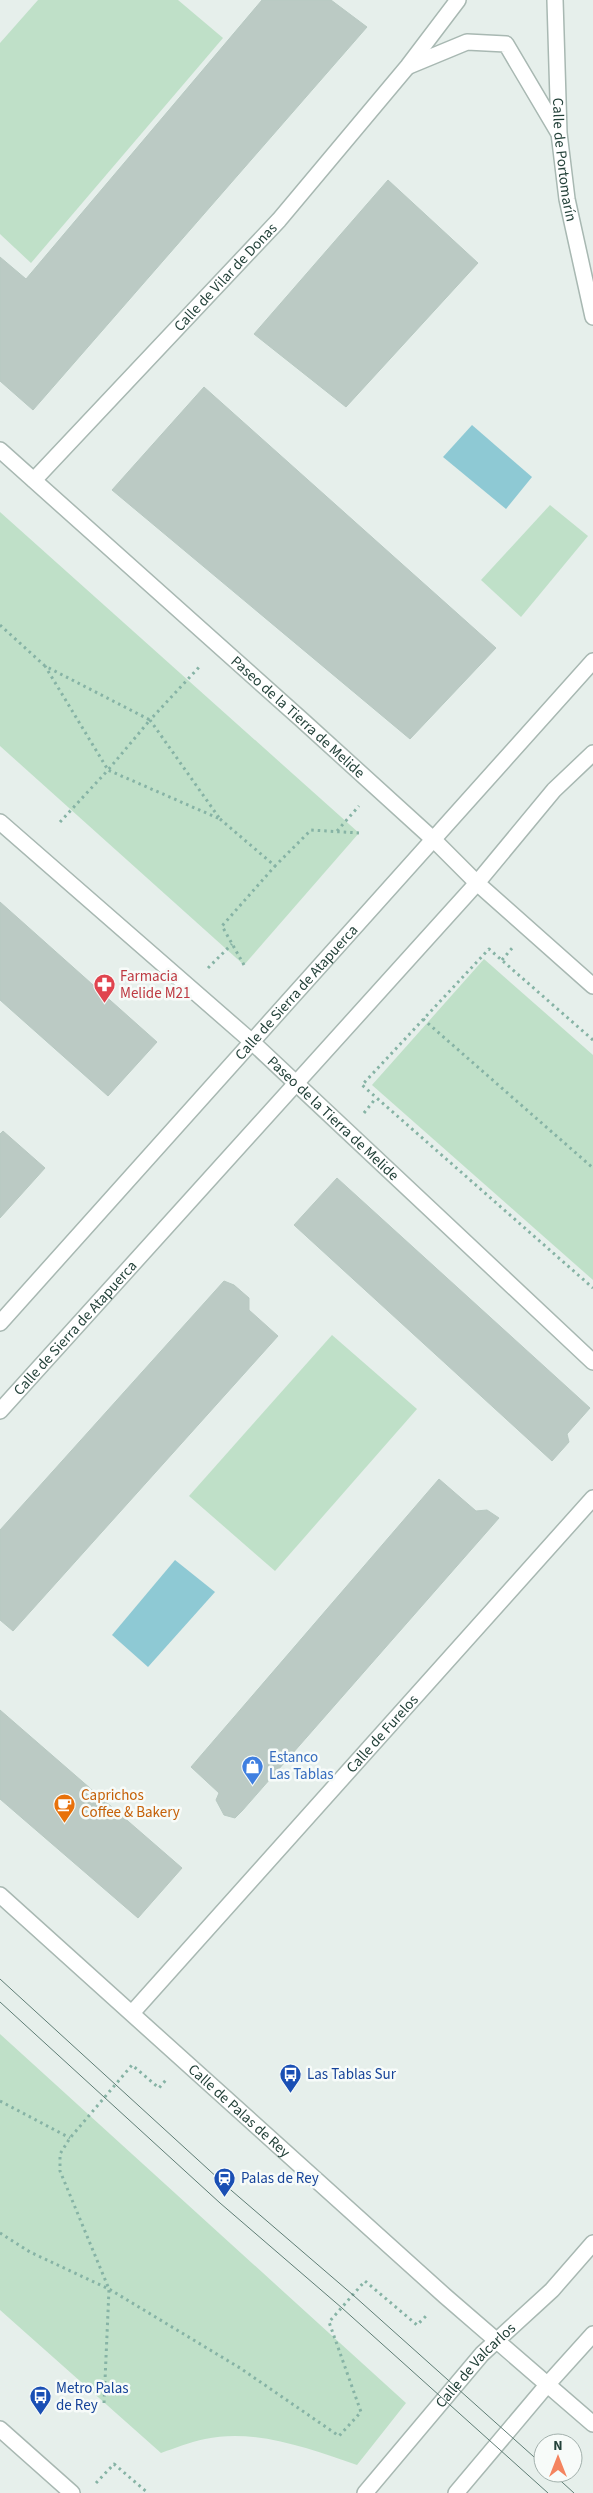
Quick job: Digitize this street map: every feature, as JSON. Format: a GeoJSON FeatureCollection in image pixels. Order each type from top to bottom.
{"type":"FeatureCollection","features":[{"type":"Feature","properties":{"kind":"street","name":"Calle de Vilar de Donas"},"geometry":{"type":"LineString","coordinates":[[34,480],[278,220],[408,66],[458,0]]}},
{"type":"Feature","properties":{"kind":"street","name":"Calle de Portomarín"},"geometry":{"type":"LineString","coordinates":[[554,0],[559,133],[567,199],[593,317]]}},
{"type":"Feature","properties":{"kind":"street","name":"Calle de Vilar de Donas"},"geometry":{"type":"LineString","coordinates":[[408,66],[467,42],[506,44],[559,133]]}},
{"type":"Feature","properties":{"kind":"street","name":"Paseo de la Tierra de Melide"},"geometry":{"type":"LineString","coordinates":[[0,450],[434,840],[477,883],[593,986]]}},
{"type":"Feature","properties":{"kind":"street","name":"Calle de Sierra de Atapuerca"},"geometry":{"type":"LineString","coordinates":[[0,1323],[593,661]]}},
{"type":"Feature","properties":{"kind":"street","name":"Calle de Sierra de Atapuerca"},"geometry":{"type":"LineString","coordinates":[[0,1411],[477,883],[554,790],[593,753]]}},
{"type":"Feature","properties":{"kind":"street","name":"Paseo de la Tierra de Melide"},"geometry":{"type":"LineString","coordinates":[[0,822],[251,1041],[593,1362]]}},
{"type":"Feature","properties":{"kind":"street","name":"Calle de Furelos"},"geometry":{"type":"LineString","coordinates":[[132,2014],[593,1498]]}},
{"type":"Feature","properties":{"kind":"street","name":"Calle de Palas de Rey"},"geometry":{"type":"LineString","coordinates":[[0,1894],[132,2014],[185,2059],[445,2296],[593,2424]]}},
{"type":"Feature","properties":{"kind":"street","name":"Calle de Valcarlos"},"geometry":{"type":"LineString","coordinates":[[365,2493],[482,2354],[552,2290],[593,2243]]}},
{"type":"Feature","properties":{"kind":"street"},"geometry":{"type":"LineString","coordinates":[[456,2493],[547,2385],[593,2334]]}},
{"type":"Feature","properties":{"kind":"street"},"geometry":{"type":"LineString","coordinates":[[0,2429],[72,2493]]}},
{"type":"Feature","properties":{"kind":"path"},"geometry":{"type":"LineString","coordinates":[[0,625],[45,666],[150,720],[220,820],[275,866]]}},
{"type":"Feature","properties":{"kind":"path"},"geometry":{"type":"LineString","coordinates":[[60,822],[108,770],[150,720],[219,646]]}},
{"type":"Feature","properties":{"kind":"path"},"geometry":{"type":"LineString","coordinates":[[45,666],[108,770],[220,820]]}},
{"type":"Feature","properties":{"kind":"path"},"geometry":{"type":"LineString","coordinates":[[336,832],[375,787]]}},
{"type":"Feature","properties":{"kind":"path"},"geometry":{"type":"LineString","coordinates":[[244,965],[222,926],[275,866],[311,830],[359,833]]}},
{"type":"Feature","properties":{"kind":"path"},"geometry":{"type":"LineString","coordinates":[[189,986],[232,944]]}},
{"type":"Feature","properties":{"kind":"path"},"geometry":{"type":"LineString","coordinates":[[593,1040],[489,949],[362,1085],[593,1288]]}},
{"type":"Feature","properties":{"kind":"path"},"geometry":{"type":"LineString","coordinates":[[424,1019],[593,1168]]}},
{"type":"Feature","properties":{"kind":"path"},"geometry":{"type":"LineString","coordinates":[[104,2403],[109,2289],[60,2171],[60,2154],[70,2138],[132,2064],[159,2088],[185,2059]]}},
{"type":"Feature","properties":{"kind":"path"},"geometry":{"type":"LineString","coordinates":[[0,2101],[70,2138]]}},
{"type":"Feature","properties":{"kind":"path"},"geometry":{"type":"LineString","coordinates":[[0,2233],[30,2252],[109,2289],[240,2368],[339,2436],[360,2412],[329,2322],[365,2281],[417,2325],[445,2296]]}},
{"type":"Feature","properties":{"kind":"path"},"geometry":{"type":"LineString","coordinates":[[92,2487],[114,2464],[148,2493]]}},
{"type":"Feature","properties":{"kind":"green space"},"geometry":{"type":"Polygon","coordinates":[[[38,0],[178,0],[223,38],[31,263],[0,234],[0,43],[38,0]]]}},
{"type":"Feature","properties":{"kind":"green space"},"geometry":{"type":"Polygon","coordinates":[[[550,505],[588,536],[521,617],[481,580],[550,505]]]}},
{"type":"Feature","properties":{"kind":"green space"},"geometry":{"type":"Polygon","coordinates":[[[0,512],[359,833],[244,965],[0,746],[0,512]]]}},
{"type":"Feature","properties":{"kind":"green space"},"geometry":{"type":"Polygon","coordinates":[[[484,959],[593,1055],[593,1280],[372,1085],[484,959]]]}},
{"type":"Feature","properties":{"kind":"green space"},"geometry":{"type":"Polygon","coordinates":[[[332,1335],[417,1409],[275,1571],[189,1496],[332,1335]]]}},
{"type":"Feature","properties":{"kind":"green space"},"geometry":{"type":"Polygon","coordinates":[[[0,2034],[406,2403],[357,2465],[282,2442],[243,2436],[205,2439],[161,2453],[0,2310],[0,2034]]]}},
{"type":"Feature","properties":{"kind":"water"},"geometry":{"type":"Polygon","coordinates":[[[472,425],[532,477],[506,509],[443,457],[472,425]]]}},
{"type":"Feature","properties":{"kind":"water"},"geometry":{"type":"Polygon","coordinates":[[[175,1560],[215,1592],[148,1667],[112,1635],[175,1560]]]}},
{"type":"Feature","properties":{"kind":"building"},"geometry":{"type":"Polygon","coordinates":[[[262,0],[331,0],[367,27],[33,410],[0,381],[0,257],[26,279],[262,0]]]}},
{"type":"Feature","properties":{"kind":"building"},"geometry":{"type":"Polygon","coordinates":[[[388,180],[478,263],[346,407],[254,334],[388,180]]]}},
{"type":"Feature","properties":{"kind":"building"},"geometry":{"type":"Polygon","coordinates":[[[204,387],[496,648],[410,739],[112,490],[204,387]]]}},
{"type":"Feature","properties":{"kind":"building"},"geometry":{"type":"Polygon","coordinates":[[[0,902],[157,1042],[108,1096],[0,1000],[0,902]]]}},
{"type":"Feature","properties":{"kind":"building"},"geometry":{"type":"Polygon","coordinates":[[[3,1131],[45,1168],[0,1218],[0,1134],[3,1131]]]}},
{"type":"Feature","properties":{"kind":"building"},"geometry":{"type":"Polygon","coordinates":[[[337,1178],[590,1408],[567,1434],[569,1442],[552,1461],[294,1225],[337,1178]]]}},
{"type":"Feature","properties":{"kind":"building"},"geometry":{"type":"Polygon","coordinates":[[[224,1281],[234,1285],[249,1298],[249,1310],[278,1336],[13,1631],[0,1620],[0,1530],[224,1281]]]}},
{"type":"Feature","properties":{"kind":"building"},"geometry":{"type":"Polygon","coordinates":[[[439,1479],[476,1511],[487,1510],[499,1518],[242,1811],[235,1818],[224,1815],[216,1800],[219,1793],[191,1767],[439,1479]]]}},
{"type":"Feature","properties":{"kind":"building"},"geometry":{"type":"Polygon","coordinates":[[[0,1710],[182,1868],[138,1918],[0,1799],[0,1710]]]}},
{"type":"Feature","properties":{"kind":"tram line"},"geometry":{"type":"LineString","coordinates":[[0,1979],[232,2191],[353,2295],[533,2456]]}},
{"type":"Feature","properties":{"kind":"tram line"},"geometry":{"type":"LineString","coordinates":[[0,2002],[220,2203],[342,2308],[548,2493]]}},
{"type":"Feature","properties":{"kind":"tram line"},"geometry":{"type":"LineString","coordinates":[[563,2483],[574,2493]]}},
{"type":"Feature","properties":{"kind":"place","name":"Farmacia Melide M21"},"geometry":{"type":"Point","coordinates":[104,1004]}},
{"type":"Feature","properties":{"kind":"place","name":"Estanco Las Tablas"},"geometry":{"type":"Point","coordinates":[253,1785]}},
{"type":"Feature","properties":{"kind":"place","name":"Caprichos Coffee & Bakery"},"geometry":{"type":"Point","coordinates":[65,1823]}},
{"type":"Feature","properties":{"kind":"place","name":"Las Tablas Sur"},"geometry":{"type":"Point","coordinates":[291,2093]}},
{"type":"Feature","properties":{"kind":"place","name":"Palas de Rey"},"geometry":{"type":"Point","coordinates":[225,2197]}},
{"type":"Feature","properties":{"kind":"place","name":"Metro Palas de Rey"},"geometry":{"type":"Point","coordinates":[40,2416]}}]}
